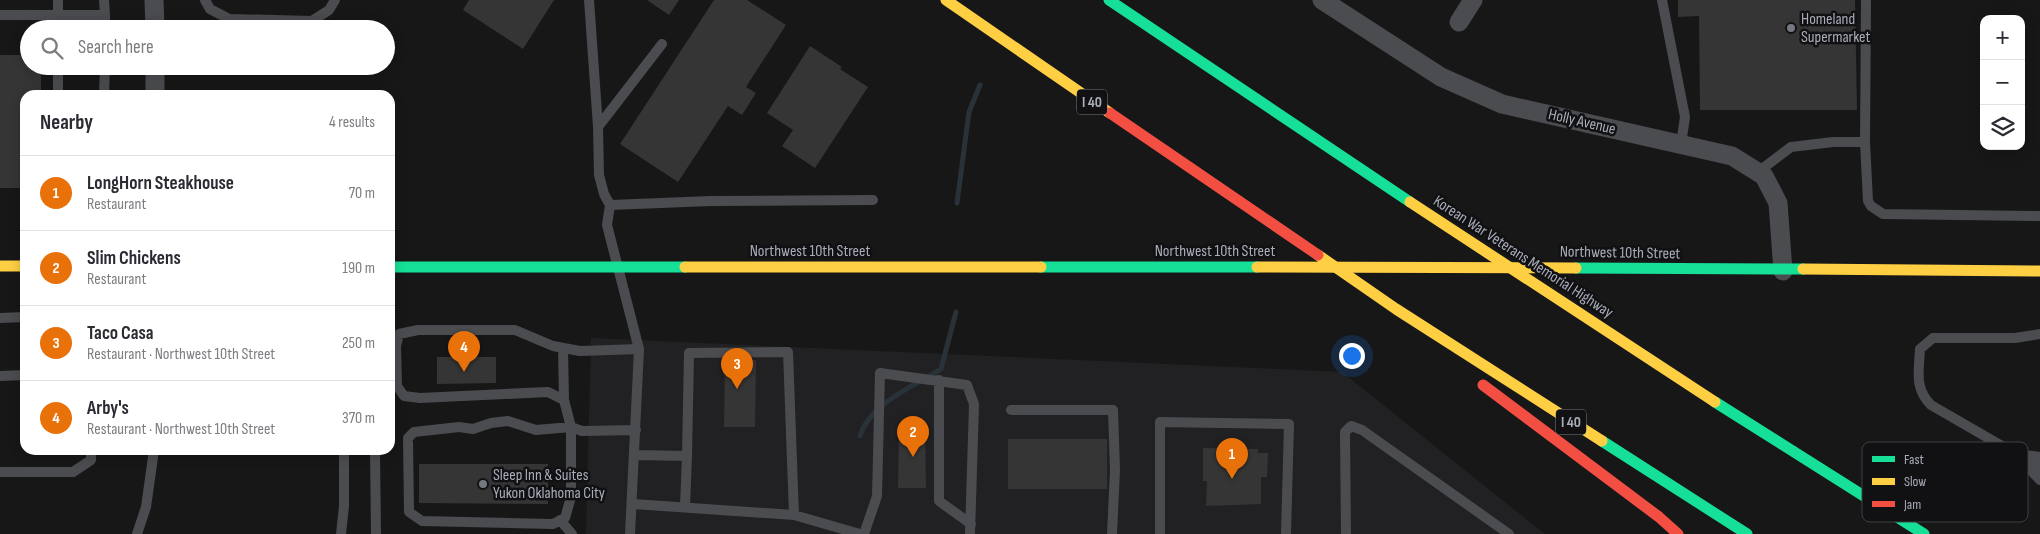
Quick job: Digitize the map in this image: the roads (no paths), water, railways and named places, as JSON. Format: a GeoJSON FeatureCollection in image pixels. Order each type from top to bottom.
{"type":"FeatureCollection","features":[{"type":"Feature","properties":{"kind":"main road","name":"I 40"},"geometry":{"type":"LineString","coordinates":[[946,0],[1396,309],[1747,534]]}},
{"type":"Feature","properties":{"kind":"main road","name":"Korean War Veterans Memorial Highway"},"geometry":{"type":"LineString","coordinates":[[1109,0],[1227,82],[1595,325],[1862,496]]}},
{"type":"Feature","properties":{"kind":"main road","name":"Northwest 10th Street"},"geometry":{"type":"LineString","coordinates":[[395,267],[618,265],[2040,271]]}},
{"type":"Feature","properties":{"kind":"main road"},"geometry":{"type":"LineString","coordinates":[[0,266],[20,266]]}},
{"type":"Feature","properties":{"kind":"main road"},"geometry":{"type":"LineString","coordinates":[[1396,309],[1447,356]]}},
{"type":"Feature","properties":{"kind":"main road"},"geometry":{"type":"LineString","coordinates":[[1470,375],[1659,517],[1678,534]]}},
{"type":"Feature","properties":{"kind":"main road","name":"Korean War Veterans Memorial Highway"},"geometry":{"type":"LineString","coordinates":[[1905,522],[1924,534]]}},
{"type":"Feature","properties":{"kind":"street"},"geometry":{"type":"LineString","coordinates":[[154,0],[155,20]]}},
{"type":"Feature","properties":{"kind":"street","name":"Holly Avenue"},"geometry":{"type":"LineString","coordinates":[[1322,0],[1440,77],[1502,104],[1732,156],[1764,176],[1778,203],[1783,271]]}},
{"type":"Feature","properties":{"kind":"street"},"geometry":{"type":"LineString","coordinates":[[1459,22],[1473,0]]}},
{"type":"Feature","properties":{"kind":"street"},"geometry":{"type":"LineString","coordinates":[[155,75],[156,90]]}},
{"type":"Feature","properties":{"kind":"lane"},"geometry":{"type":"LineString","coordinates":[[58,0],[58,20]]}},
{"type":"Feature","properties":{"kind":"lane"},"geometry":{"type":"LineString","coordinates":[[104,0],[105,20]]}},
{"type":"Feature","properties":{"kind":"lane"},"geometry":{"type":"LineString","coordinates":[[205,0],[210,9],[229,19],[270,20]]}},
{"type":"Feature","properties":{"kind":"lane"},"geometry":{"type":"LineString","coordinates":[[314,20],[329,10],[335,0]]}},
{"type":"Feature","properties":{"kind":"lane"},"geometry":{"type":"LineString","coordinates":[[589,0],[598,127],[599,174],[604,194],[610,205],[607,225],[638,349],[633,504],[630,534]]}},
{"type":"Feature","properties":{"kind":"lane"},"geometry":{"type":"LineString","coordinates":[[1662,0],[1685,117],[1681,144]]}},
{"type":"Feature","properties":{"kind":"lane"},"geometry":{"type":"LineString","coordinates":[[1866,0],[1865,142],[1868,201],[1871,206],[1883,214],[2040,216]]}},
{"type":"Feature","properties":{"kind":"lane"},"geometry":{"type":"LineString","coordinates":[[0,14],[105,14]]}},
{"type":"Feature","properties":{"kind":"lane"},"geometry":{"type":"LineString","coordinates":[[598,127],[662,44]]}},
{"type":"Feature","properties":{"kind":"lane"},"geometry":{"type":"LineString","coordinates":[[58,75],[58,90]]}},
{"type":"Feature","properties":{"kind":"lane"},"geometry":{"type":"LineString","coordinates":[[104,90],[105,75]]}},
{"type":"Feature","properties":{"kind":"lane"},"geometry":{"type":"LineString","coordinates":[[1758,172],[1791,148],[1833,142],[1865,142]]}},
{"type":"Feature","properties":{"kind":"lane"},"geometry":{"type":"LineString","coordinates":[[610,205],[711,200],[873,200]]}},
{"type":"Feature","properties":{"kind":"lane"},"geometry":{"type":"LineString","coordinates":[[0,318],[20,317]]}},
{"type":"Feature","properties":{"kind":"lane"},"geometry":{"type":"LineString","coordinates":[[564,400],[548,392],[420,398],[404,396],[397,386],[396,346],[399,334],[418,330],[515,330],[553,346],[580,351],[638,349]]}},
{"type":"Feature","properties":{"kind":"lane"},"geometry":{"type":"LineString","coordinates":[[1994,442],[1931,405],[1922,396],[1919,382],[1920,349],[1933,338],[2015,338],[2040,334]]}},
{"type":"Feature","properties":{"kind":"lane"},"geometry":{"type":"LineString","coordinates":[[563,348],[564,400],[571,427],[571,497],[565,518],[554,524],[422,521],[409,512],[408,438],[414,432],[459,427],[473,429],[491,423],[508,421],[536,430],[571,427],[582,431],[636,430]]}},
{"type":"Feature","properties":{"kind":"lane"},"geometry":{"type":"LineString","coordinates":[[685,507],[689,353],[788,352],[794,515]]}},
{"type":"Feature","properties":{"kind":"lane"},"geometry":{"type":"LineString","coordinates":[[864,534],[877,496],[880,373],[967,385],[974,404],[970,529]]}},
{"type":"Feature","properties":{"kind":"lane"},"geometry":{"type":"LineString","coordinates":[[0,376],[20,375]]}},
{"type":"Feature","properties":{"kind":"lane"},"geometry":{"type":"LineString","coordinates":[[939,380],[939,501],[970,529]]}},
{"type":"Feature","properties":{"kind":"lane"},"geometry":{"type":"LineString","coordinates":[[1012,410],[1113,410],[1115,470],[1112,534]]}},
{"type":"Feature","properties":{"kind":"lane"},"geometry":{"type":"LineString","coordinates":[[1160,534],[1160,422],[1289,424],[1286,534]]}},
{"type":"Feature","properties":{"kind":"lane"},"geometry":{"type":"LineString","coordinates":[[1346,534],[1345,432],[1351,426],[1362,430],[1509,534]]}},
{"type":"Feature","properties":{"kind":"lane"},"geometry":{"type":"LineString","coordinates":[[0,472],[73,472],[91,460],[91,455]]}},
{"type":"Feature","properties":{"kind":"lane"},"geometry":{"type":"LineString","coordinates":[[137,534],[146,507],[153,455]]}},
{"type":"Feature","properties":{"kind":"lane"},"geometry":{"type":"LineString","coordinates":[[341,534],[344,506],[344,455]]}},
{"type":"Feature","properties":{"kind":"lane"},"geometry":{"type":"LineString","coordinates":[[375,455],[376,534]]}},
{"type":"Feature","properties":{"kind":"lane"},"geometry":{"type":"LineString","coordinates":[[635,455],[686,456]]}},
{"type":"Feature","properties":{"kind":"lane"},"geometry":{"type":"LineString","coordinates":[[2028,461],[2040,468]]}},
{"type":"Feature","properties":{"kind":"lane"},"geometry":{"type":"LineString","coordinates":[[2028,468],[2040,480]]}},
{"type":"Feature","properties":{"kind":"lane"},"geometry":{"type":"LineString","coordinates":[[633,504],[794,515],[860,534]]}},
{"type":"Feature","properties":{"kind":"lane"},"geometry":{"type":"LineString","coordinates":[[560,520],[572,534]]}},
{"type":"Feature","properties":{"kind":"waterway"},"geometry":{"type":"LineString","coordinates":[[957,203],[969,112],[980,85]]}},
{"type":"Feature","properties":{"kind":"waterway"},"geometry":{"type":"LineString","coordinates":[[860,436],[865,424],[883,405],[941,369],[956,312]]}},
{"type":"Feature","properties":{"kind":"place","name":"Homeland Supermarket"},"geometry":{"type":"Point","coordinates":[1791,28]}},
{"type":"Feature","properties":{"kind":"place","name":"Arby's"},"geometry":{"type":"Point","coordinates":[464,372]}},
{"type":"Feature","properties":{"kind":"place","name":"Taco Casa"},"geometry":{"type":"Point","coordinates":[737,389]}},
{"type":"Feature","properties":{"kind":"place","name":"Slim Chickens"},"geometry":{"type":"Point","coordinates":[913,457]}},
{"type":"Feature","properties":{"kind":"place","name":"LongHorn Steakhouse"},"geometry":{"type":"Point","coordinates":[1232,479]}},
{"type":"Feature","properties":{"kind":"place","name":"Sleep Inn & Suites Yukon Oklahoma City"},"geometry":{"type":"Point","coordinates":[483,484]}}]}
